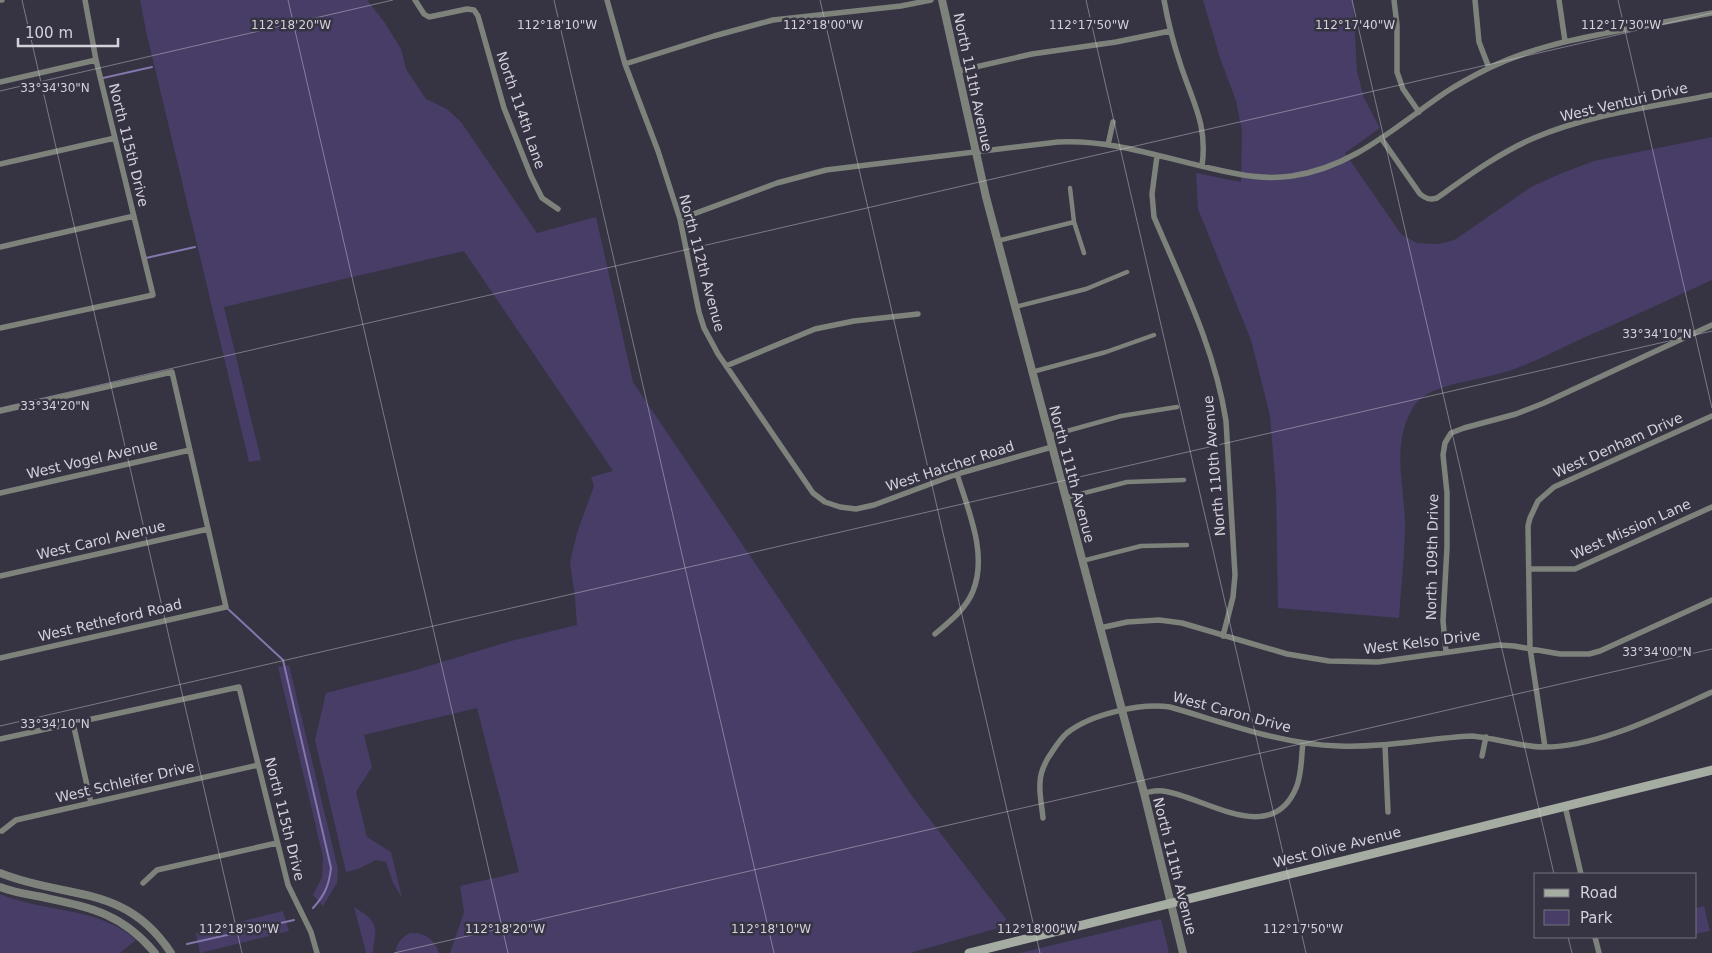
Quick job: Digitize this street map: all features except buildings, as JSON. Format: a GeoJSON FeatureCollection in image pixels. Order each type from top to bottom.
{"type":"FeatureCollection","features":[{"type":"Feature","properties":{"kind":"main road","name":"West Olive Avenue"},"geometry":{"type":"LineString","coordinates":[[969,953],[1712,770]]}},
{"type":"Feature","properties":{"kind":"street","name":"North 115th Drive"},"geometry":{"type":"LineString","coordinates":[[0,328],[153,295],[96,60],[85,0]]}},
{"type":"Feature","properties":{"kind":"street","name":"North 114th Lane"},"geometry":{"type":"LineString","coordinates":[[415,0],[424,14],[429,17],[467,9],[474,10],[478,16],[504,108],[531,176],[542,198],[558,209]]}},
{"type":"Feature","properties":{"kind":"street","name":"North 112th Avenue"},"geometry":{"type":"LineString","coordinates":[[607,0],[625,64],[658,151],[680,219],[704,328],[709,340],[813,493],[825,502],[840,507],[856,509]]}},
{"type":"Feature","properties":{"kind":"street"},"geometry":{"type":"LineString","coordinates":[[625,64],[714,36],[774,20],[901,6],[930,0]]}},
{"type":"Feature","properties":{"kind":"street","name":"North 111th Avenue"},"geometry":{"type":"LineString","coordinates":[[942,0],[975,152],[997,241],[1144,793],[1184,953]]}},
{"type":"Feature","properties":{"kind":"street"},"geometry":{"type":"LineString","coordinates":[[1164,0],[1170,31],[1202,126],[1204,146],[1202,166]]}},
{"type":"Feature","properties":{"kind":"street"},"geometry":{"type":"LineString","coordinates":[[1394,0],[1397,25],[1398,72],[1403,89],[1419,112]]}},
{"type":"Feature","properties":{"kind":"street"},"geometry":{"type":"LineString","coordinates":[[1475,0],[1479,42],[1489,68]]}},
{"type":"Feature","properties":{"kind":"street"},"geometry":{"type":"LineString","coordinates":[[1559,0],[1565,41]]}},
{"type":"Feature","properties":{"kind":"street"},"geometry":{"type":"LineString","coordinates":[[680,219],[777,183],[805,175],[847,167],[1058,142],[1108,145],[1247,176],[1291,176],[1313,172],[1344,161],[1381,138],[1447,91],[1489,68],[1525,53],[1565,41],[1712,13]]}},
{"type":"Feature","properties":{"kind":"street"},"geometry":{"type":"LineString","coordinates":[[958,70],[1032,54],[1116,42],[1170,31]]}},
{"type":"Feature","properties":{"kind":"street"},"geometry":{"type":"LineString","coordinates":[[0,82],[96,60]]}},
{"type":"Feature","properties":{"kind":"street","name":"West Venturi Drive"},"geometry":{"type":"LineString","coordinates":[[1381,138],[1420,194],[1432,200],[1494,159],[1517,146],[1549,133],[1608,115],[1712,95]]}},
{"type":"Feature","properties":{"kind":"street"},"geometry":{"type":"LineString","coordinates":[[1108,145],[1113,122]]}},
{"type":"Feature","properties":{"kind":"street"},"geometry":{"type":"LineString","coordinates":[[0,164],[115,138]]}},
{"type":"Feature","properties":{"kind":"street","name":"North 110th Avenue"},"geometry":{"type":"LineString","coordinates":[[1157,156],[1152,194],[1154,217],[1212,358],[1224,414],[1235,575],[1233,597],[1223,636]]}},
{"type":"Feature","properties":{"kind":"street"},"geometry":{"type":"LineString","coordinates":[[1070,188],[1074,222],[1084,253]]}},
{"type":"Feature","properties":{"kind":"street"},"geometry":{"type":"LineString","coordinates":[[0,246],[134,216]]}},
{"type":"Feature","properties":{"kind":"street"},"geometry":{"type":"LineString","coordinates":[[997,241],[1074,222]]}},
{"type":"Feature","properties":{"kind":"street"},"geometry":{"type":"LineString","coordinates":[[1015,307],[1086,290],[1127,272]]}},
{"type":"Feature","properties":{"kind":"street"},"geometry":{"type":"LineString","coordinates":[[726,366],[815,329],[854,321],[918,314]]}},
{"type":"Feature","properties":{"kind":"street","name":"North 109th Drive"},"geometry":{"type":"LineString","coordinates":[[1446,652],[1443,621],[1447,547],[1447,494],[1443,455],[1445,443],[1450,433],[1516,414],[1544,403],[1712,325]]}},
{"type":"Feature","properties":{"kind":"street"},"geometry":{"type":"LineString","coordinates":[[1032,372],[1106,352],[1154,335]]}},
{"type":"Feature","properties":{"kind":"street"},"geometry":{"type":"LineString","coordinates":[[0,411],[172,372],[208,529]]}},
{"type":"Feature","properties":{"kind":"street"},"geometry":{"type":"LineString","coordinates":[[1049,436],[1121,416],[1177,407]]}},
{"type":"Feature","properties":{"kind":"street","name":"West Denham Drive"},"geometry":{"type":"LineString","coordinates":[[1530,570],[1528,526],[1530,518],[1538,501],[1554,486],[1712,416]]}},
{"type":"Feature","properties":{"kind":"street","name":"West Hatcher Road"},"geometry":{"type":"LineString","coordinates":[[856,509],[874,505],[957,474],[1052,448]]}},
{"type":"Feature","properties":{"kind":"street","name":"West Vogel Avenue"},"geometry":{"type":"LineString","coordinates":[[0,493],[190,450]]}},
{"type":"Feature","properties":{"kind":"street"},"geometry":{"type":"LineString","coordinates":[[934,634],[959,612],[973,591],[980,561],[957,474]]}},
{"type":"Feature","properties":{"kind":"street"},"geometry":{"type":"LineString","coordinates":[[1065,498],[1127,482],[1184,480]]}},
{"type":"Feature","properties":{"kind":"street","name":"West Mission Lane"},"geometry":{"type":"LineString","coordinates":[[1530,570],[1575,569],[1712,508]]}},
{"type":"Feature","properties":{"kind":"street","name":"West Carol Avenue"},"geometry":{"type":"LineString","coordinates":[[0,576],[208,529]]}},
{"type":"Feature","properties":{"kind":"street","name":"West Retheford Road"},"geometry":{"type":"LineString","coordinates":[[0,658],[226,607],[208,529]]}},
{"type":"Feature","properties":{"kind":"street"},"geometry":{"type":"LineString","coordinates":[[1082,561],[1141,546],[1187,545]]}},
{"type":"Feature","properties":{"kind":"street"},"geometry":{"type":"LineString","coordinates":[[1530,570],[1530,648],[1544,747]]}},
{"type":"Feature","properties":{"kind":"street","name":"West Kelso Drive"},"geometry":{"type":"LineString","coordinates":[[1100,628],[1128,622],[1159,620],[1182,623],[1287,654],[1312,659],[1353,662],[1378,662],[1499,645],[1575,655],[1600,651],[1712,600]]}},
{"type":"Feature","properties":{"kind":"street","name":"North 115th Drive"},"geometry":{"type":"LineString","coordinates":[[73,724],[239,687],[288,885],[311,932],[317,953]]}},
{"type":"Feature","properties":{"kind":"street","name":"West Caron Drive"},"geometry":{"type":"LineString","coordinates":[[1043,818],[1040,782],[1046,763],[1055,746],[1066,734],[1080,724],[1122,711],[1146,707],[1170,707],[1245,731],[1303,743],[1339,746],[1384,745],[1454,737],[1486,737],[1532,747],[1544,747],[1570,744],[1623,730],[1712,692]]}},
{"type":"Feature","properties":{"kind":"street"},"geometry":{"type":"LineString","coordinates":[[0,740],[73,724],[91,803]]}},
{"type":"Feature","properties":{"kind":"street"},"geometry":{"type":"LineString","coordinates":[[1482,756],[1486,737]]}},
{"type":"Feature","properties":{"kind":"street"},"geometry":{"type":"LineString","coordinates":[[1144,793],[1162,791],[1246,817],[1269,814],[1283,807],[1296,788],[1303,743]]}},
{"type":"Feature","properties":{"kind":"street"},"geometry":{"type":"LineString","coordinates":[[1384,745],[1388,812]]}},
{"type":"Feature","properties":{"kind":"street","name":"West Schleifer Drive"},"geometry":{"type":"LineString","coordinates":[[2,831],[16,820],[258,765]]}},
{"type":"Feature","properties":{"kind":"street"},"geometry":{"type":"LineString","coordinates":[[1565,806],[1581,873]]}},
{"type":"Feature","properties":{"kind":"street"},"geometry":{"type":"LineString","coordinates":[[143,883],[157,870],[277,843]]}},
{"type":"Feature","properties":{"kind":"street"},"geometry":{"type":"LineString","coordinates":[[0,873],[20,880],[105,899],[121,906],[141,919],[157,934],[171,953]]}},
{"type":"Feature","properties":{"kind":"street"},"geometry":{"type":"LineString","coordinates":[[0,887],[100,911],[132,930],[155,953]]}},
{"type":"Feature","properties":{"kind":"street"},"geometry":{"type":"LineString","coordinates":[[132,930],[141,919]]}},
{"type":"Feature","properties":{"kind":"street"},"geometry":{"type":"LineString","coordinates":[[1595,938],[1599,953]]}},
{"type":"Feature","properties":{"kind":"green space"},"geometry":{"type":"Polygon","coordinates":[[[140,0],[367,0],[385,23],[401,49],[406,69],[426,99],[447,109],[461,122],[537,233],[596,217],[633,382],[912,796],[1006,919],[1002,927],[910,953],[450,953],[464,912],[460,886],[519,872],[477,708],[364,735],[372,767],[356,792],[367,837],[391,852],[402,898],[393,883],[386,862],[376,860],[358,869],[346,872],[315,740],[326,693],[412,671],[511,641],[577,625],[570,562],[577,533],[594,486],[591,477],[613,471],[464,251],[224,307],[261,460],[249,462],[140,0]]]}},
{"type":"Feature","properties":{"kind":"green space"},"geometry":{"type":"Polygon","coordinates":[[[1203,0],[1353,0],[1357,71],[1364,98],[1380,128],[1345,153],[1401,234],[1417,243],[1437,244],[1456,239],[1531,187],[1594,161],[1712,137],[1712,280],[1525,365],[1436,390],[1418,401],[1412,409],[1405,424],[1400,454],[1405,531],[1399,618],[1278,608],[1276,490],[1270,416],[1251,340],[1198,209],[1196,173],[1241,182],[1242,131],[1236,101],[1220,58],[1203,0]]]}},
{"type":"Feature","properties":{"kind":"green space"},"geometry":{"type":"Polygon","coordinates":[[[289,665],[338,869],[337,883],[323,906],[313,895],[322,877],[323,857],[278,667],[289,665]]]}},
{"type":"Feature","properties":{"kind":"green space"},"geometry":{"type":"Polygon","coordinates":[[[0,894],[17,900],[71,911],[105,921],[121,929],[136,940],[120,953],[0,953],[0,894]]]}},
{"type":"Feature","properties":{"kind":"green space"},"geometry":{"type":"Polygon","coordinates":[[[1704,906],[1710,931],[1697,934],[1697,908],[1704,906]]]}},
{"type":"Feature","properties":{"kind":"green space"},"geometry":{"type":"Polygon","coordinates":[[[354,907],[367,916],[375,927],[373,953],[366,953],[354,907]]]}},
{"type":"Feature","properties":{"kind":"green space"},"geometry":{"type":"Polygon","coordinates":[[[283,911],[289,931],[200,953],[196,933],[283,911]]]}},
{"type":"Feature","properties":{"kind":"green space"},"geometry":{"type":"Polygon","coordinates":[[[1161,919],[1169,953],[1020,953],[1161,919]]]}},
{"type":"Feature","properties":{"kind":"green space"},"geometry":{"type":"Polygon","coordinates":[[[410,933],[428,937],[435,944],[439,953],[396,953],[400,941],[410,933]]]}},
{"type":"Feature","properties":{"kind":"waterway"},"geometry":{"type":"LineString","coordinates":[[103,78],[152,67]]}},
{"type":"Feature","properties":{"kind":"waterway"},"geometry":{"type":"LineString","coordinates":[[146,258],[195,247]]}},
{"type":"Feature","properties":{"kind":"waterway"},"geometry":{"type":"LineString","coordinates":[[228,609],[283,660],[331,868],[326,889],[321,899],[313,908]]}},
{"type":"Feature","properties":{"kind":"waterway"},"geometry":{"type":"LineString","coordinates":[[187,944],[294,920]]}}]}
